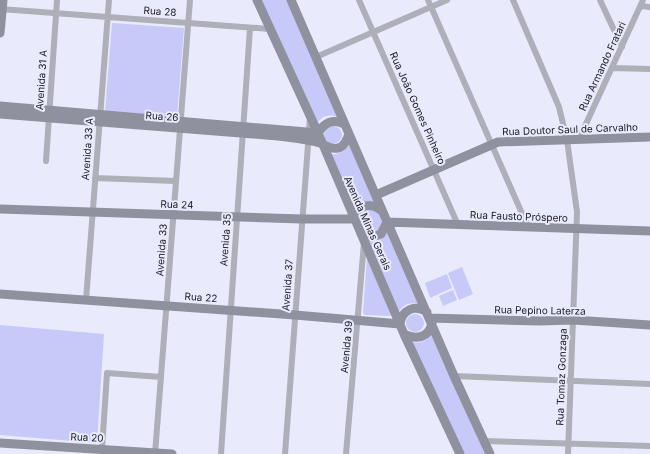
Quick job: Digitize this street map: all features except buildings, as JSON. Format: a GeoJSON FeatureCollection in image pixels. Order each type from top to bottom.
{"type":"FeatureCollection","features":[{"type":"Feature","properties":{"kind":"street","name":"Avenida 31 A"},"geometry":{"type":"LineString","coordinates":[[46,161],[57,0]]}},
{"type":"Feature","properties":{"kind":"street","name":"Avenida 33 A"},"geometry":{"type":"LineString","coordinates":[[86,300],[109,0]]}},
{"type":"Feature","properties":{"kind":"street","name":"Avenida 33"},"geometry":{"type":"LineString","coordinates":[[155,453],[190,0]]}},
{"type":"Feature","properties":{"kind":"street","name":"Avenida Minas Gerais"},"geometry":{"type":"LineString","coordinates":[[257,0],[310,118],[311,135],[322,143],[404,334],[460,454]]}},
{"type":"Feature","properties":{"kind":"street","name":"Avenida Minas Gerais"},"geometry":{"type":"LineString","coordinates":[[291,0],[454,376],[490,454]]}},
{"type":"Feature","properties":{"kind":"street","name":"Rua João Gomes Pinheiro"},"geometry":{"type":"LineString","coordinates":[[359,0],[458,225]]}},
{"type":"Feature","properties":{"kind":"street"},"geometry":{"type":"LineString","coordinates":[[428,0],[528,227]]}},
{"type":"Feature","properties":{"kind":"street"},"geometry":{"type":"LineString","coordinates":[[316,57],[447,0]]}},
{"type":"Feature","properties":{"kind":"street","name":"Rua Tomaz Gonzaga"},"geometry":{"type":"LineString","coordinates":[[513,0],[559,107],[567,140],[577,212],[568,454]]}},
{"type":"Feature","properties":{"kind":"street"},"geometry":{"type":"LineString","coordinates":[[600,0],[622,47]]}},
{"type":"Feature","properties":{"kind":"street"},"geometry":{"type":"LineString","coordinates":[[642,3],[650,6]]}},
{"type":"Feature","properties":{"kind":"street","name":"Rua Armando Fratari"},"geometry":{"type":"LineString","coordinates":[[579,140],[642,3]]}},
{"type":"Feature","properties":{"kind":"street","name":"Rua 28"},"geometry":{"type":"LineString","coordinates":[[2,6],[56,13],[270,29]]}},
{"type":"Feature","properties":{"kind":"street"},"geometry":{"type":"LineString","coordinates":[[0,33],[2,6]]}},
{"type":"Feature","properties":{"kind":"street","name":"Avenida 35"},"geometry":{"type":"LineString","coordinates":[[220,454],[250,28]]}},
{"type":"Feature","properties":{"kind":"street"},"geometry":{"type":"LineString","coordinates":[[612,68],[650,69]]}},
{"type":"Feature","properties":{"kind":"street","name":"Rua 26"},"geometry":{"type":"LineString","coordinates":[[49,115],[0,106],[0,114],[49,115],[311,135]]}},
{"type":"Feature","properties":{"kind":"street"},"geometry":{"type":"LineString","coordinates":[[311,135],[328,122],[336,121],[344,124]]}},
{"type":"Feature","properties":{"kind":"street"},"geometry":{"type":"LineString","coordinates":[[322,143],[335,149],[339,148],[344,145],[349,134]]}},
{"type":"Feature","properties":{"kind":"street","name":"Avenida 37"},"geometry":{"type":"LineString","coordinates":[[285,454],[302,219],[311,135]]}},
{"type":"Feature","properties":{"kind":"street","name":"Rua Doutor Saul de Carvalho"},"geometry":{"type":"LineString","coordinates":[[376,195],[498,142],[650,138]]}},
{"type":"Feature","properties":{"kind":"street"},"geometry":{"type":"LineString","coordinates":[[95,178],[176,181]]}},
{"type":"Feature","properties":{"kind":"street"},"geometry":{"type":"LineString","coordinates":[[354,219],[357,211],[365,206],[374,206],[382,211]]}},
{"type":"Feature","properties":{"kind":"street","name":"Rua 24"},"geometry":{"type":"LineString","coordinates":[[0,209],[302,219],[354,219]]}},
{"type":"Feature","properties":{"kind":"street"},"geometry":{"type":"LineString","coordinates":[[363,238],[381,234],[387,222]]}},
{"type":"Feature","properties":{"kind":"street","name":"Rua Fausto Próspero"},"geometry":{"type":"LineString","coordinates":[[387,222],[650,231]]}},
{"type":"Feature","properties":{"kind":"street","name":"Avenida 39"},"geometry":{"type":"LineString","coordinates":[[346,454],[358,320],[363,238]]}},
{"type":"Feature","properties":{"kind":"street","name":"Rua 22"},"geometry":{"type":"LineString","coordinates":[[0,294],[167,305],[400,324]]}},
{"type":"Feature","properties":{"kind":"street"},"geometry":{"type":"LineString","coordinates":[[400,324],[402,316],[410,309],[420,308],[429,318],[428,333],[422,337],[414,338],[404,334]]}},
{"type":"Feature","properties":{"kind":"street","name":"Rua Pepino Laterza"},"geometry":{"type":"LineString","coordinates":[[429,318],[540,321],[573,320],[650,325]]}},
{"type":"Feature","properties":{"kind":"street"},"geometry":{"type":"LineString","coordinates":[[102,449],[107,373],[161,377]]}},
{"type":"Feature","properties":{"kind":"street"},"geometry":{"type":"LineString","coordinates":[[454,376],[650,384]]}},
{"type":"Feature","properties":{"kind":"street"},"geometry":{"type":"LineString","coordinates":[[484,441],[650,446]]}},
{"type":"Feature","properties":{"kind":"street","name":"Rua 20"},"geometry":{"type":"LineString","coordinates":[[0,443],[172,454]]}},
{"type":"Feature","properties":{"kind":"shaded area"},"geometry":{"type":"Polygon","coordinates":[[[261,0],[287,0],[338,117],[327,116],[318,122],[261,0]]]}},
{"type":"Feature","properties":{"kind":"shaded area"},"geometry":{"type":"Polygon","coordinates":[[[112,23],[184,28],[177,117],[105,112],[112,23]]]}},
{"type":"Feature","properties":{"kind":"shaded area"},"geometry":{"type":"Polygon","coordinates":[[[329,126],[337,126],[342,131],[340,142],[337,144],[329,144],[324,139],[324,131],[329,126]]]}},
{"type":"Feature","properties":{"kind":"shaded area"},"geometry":{"type":"Polygon","coordinates":[[[350,144],[376,205],[354,213],[329,154],[341,152],[350,144]]]}},
{"type":"Feature","properties":{"kind":"shaded area"},"geometry":{"type":"Polygon","coordinates":[[[364,209],[379,211],[384,221],[381,231],[366,233],[358,216],[364,209]]]}},
{"type":"Feature","properties":{"kind":"shaded area"},"geometry":{"type":"Polygon","coordinates":[[[387,229],[420,305],[410,303],[402,307],[398,313],[366,239],[387,229]]]}},
{"type":"Feature","properties":{"kind":"shaded area"},"geometry":{"type":"Polygon","coordinates":[[[367,257],[392,314],[390,316],[365,315],[363,313],[367,257]]]}},
{"type":"Feature","properties":{"kind":"shaded area"},"geometry":{"type":"Polygon","coordinates":[[[462,267],[473,294],[459,300],[448,273],[462,267]]]}},
{"type":"Feature","properties":{"kind":"shaded area"},"geometry":{"type":"Polygon","coordinates":[[[447,274],[452,288],[430,298],[425,283],[447,274]]]}},
{"type":"Feature","properties":{"kind":"shaded area"},"geometry":{"type":"Polygon","coordinates":[[[453,290],[457,300],[443,306],[439,296],[453,290]]]}},
{"type":"Feature","properties":{"kind":"shaded area"},"geometry":{"type":"Polygon","coordinates":[[[411,314],[419,314],[424,319],[422,330],[419,332],[411,332],[406,327],[406,319],[411,314]]]}},
{"type":"Feature","properties":{"kind":"shaded area"},"geometry":{"type":"Polygon","coordinates":[[[0,325],[104,334],[97,443],[0,435],[0,325]]]}},
{"type":"Feature","properties":{"kind":"shaded area"},"geometry":{"type":"Polygon","coordinates":[[[432,333],[485,454],[460,454],[411,342],[417,343],[423,341],[432,333]]]}}]}
